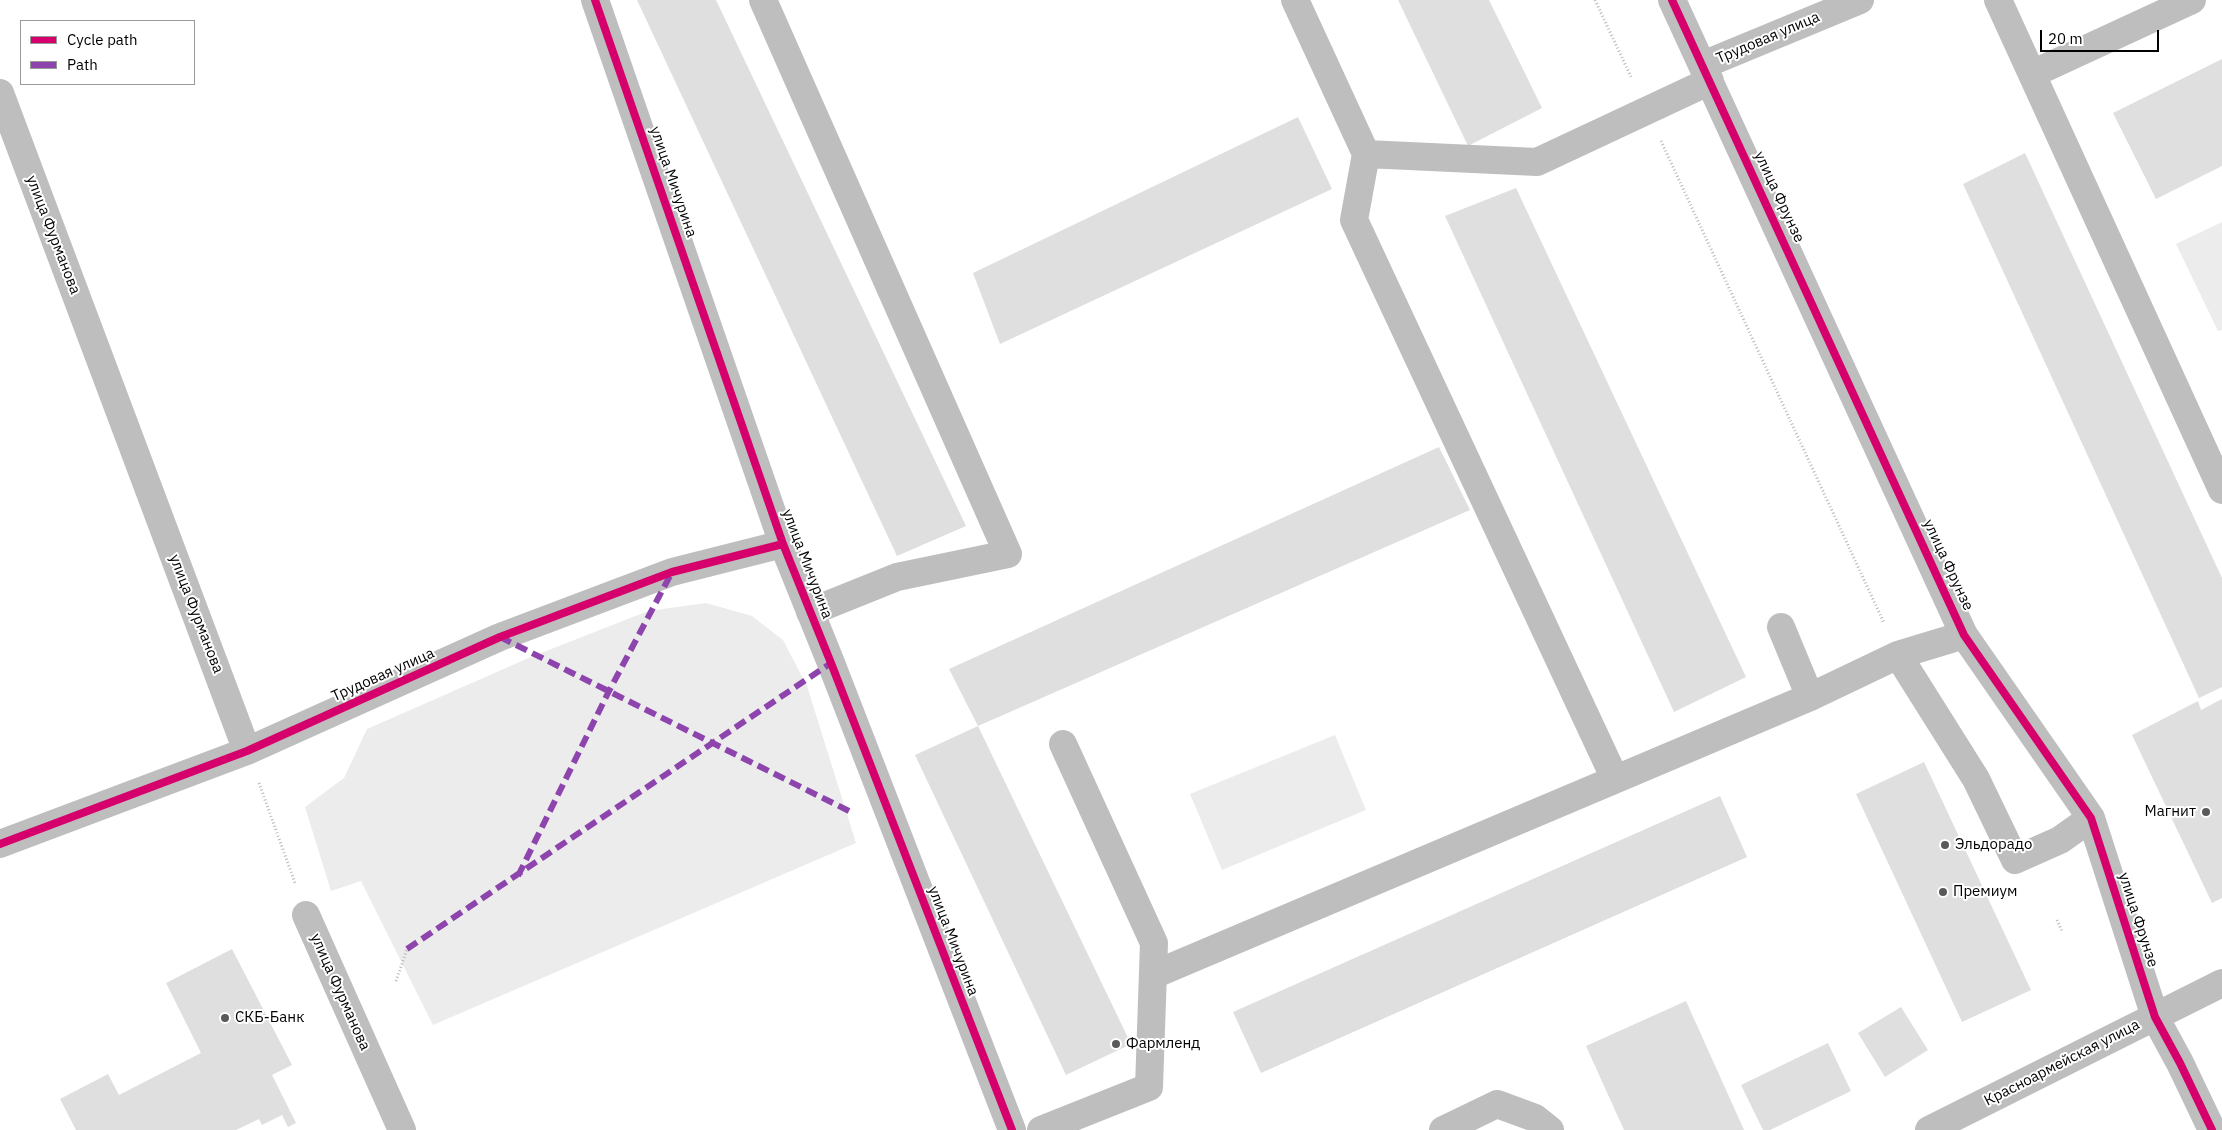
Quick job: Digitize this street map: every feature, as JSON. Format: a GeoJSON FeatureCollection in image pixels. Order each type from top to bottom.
{"type":"FeatureCollection","features":[{"type":"Feature","properties":{"kind":"street","name":"улица Мичурина"},"geometry":{"type":"LineString","coordinates":[[596,0],[783,544],[1012,1130]]}},
{"type":"Feature","properties":{"kind":"street"},"geometry":{"type":"LineString","coordinates":[[764,0],[1008,554],[898,577],[810,612]]}},
{"type":"Feature","properties":{"kind":"street"},"geometry":{"type":"LineString","coordinates":[[1295,0],[1366,154],[1354,220],[1615,779]]}},
{"type":"Feature","properties":{"kind":"street","name":"улица Фрунзе"},"geometry":{"type":"LineString","coordinates":[[1672,0],[1964,635],[2091,818],[2155,1017],[2180,1063],[2212,1130]]}},
{"type":"Feature","properties":{"kind":"street","name":"Трудовая улица"},"geometry":{"type":"LineString","coordinates":[[1366,154],[1537,162],[1647,112],[1706,73],[1860,0]]}},
{"type":"Feature","properties":{"kind":"street"},"geometry":{"type":"LineString","coordinates":[[1998,0],[2222,490]]}},
{"type":"Feature","properties":{"kind":"street"},"geometry":{"type":"LineString","coordinates":[[2032,74],[2192,0]]}},
{"type":"Feature","properties":{"kind":"street","name":"улица Фурманова"},"geometry":{"type":"LineString","coordinates":[[0,93],[247,751]]}},
{"type":"Feature","properties":{"kind":"street","name":"Трудовая улица"},"geometry":{"type":"LineString","coordinates":[[0,844],[247,751],[509,634],[672,572],[783,544]]}},
{"type":"Feature","properties":{"kind":"street"},"geometry":{"type":"LineString","coordinates":[[1780,627],[1810,697]]}},
{"type":"Feature","properties":{"kind":"street"},"geometry":{"type":"LineString","coordinates":[[1153,975],[1810,697],[1898,655],[1964,635]]}},
{"type":"Feature","properties":{"kind":"street"},"geometry":{"type":"LineString","coordinates":[[1898,655],[1976,779],[2014,860],[2060,840],[2091,818]]}},
{"type":"Feature","properties":{"kind":"street"},"geometry":{"type":"LineString","coordinates":[[1041,1130],[1149,1087],[1154,943],[1063,744]]}},
{"type":"Feature","properties":{"kind":"street","name":"улица Фурманова"},"geometry":{"type":"LineString","coordinates":[[306,915],[402,1130]]}},
{"type":"Feature","properties":{"kind":"street","name":"Красноармейская улица"},"geometry":{"type":"LineString","coordinates":[[1929,1130],[2222,983]]}},
{"type":"Feature","properties":{"kind":"street"},"geometry":{"type":"LineString","coordinates":[[1443,1130],[1497,1104],[1536,1118],[1550,1130]]}},
{"type":"Feature","properties":{"kind":"path"},"geometry":{"type":"LineString","coordinates":[[1595,0],[1898,655]]}},
{"type":"Feature","properties":{"kind":"path"},"geometry":{"type":"LineString","coordinates":[[2057,920],[2062,931]]}},
{"type":"Feature","properties":{"kind":"path"},"geometry":{"type":"LineString","coordinates":[[396,981],[407,949]]}},
{"type":"Feature","properties":{"kind":"shaded area"},"geometry":{"type":"Polygon","coordinates":[[[2222,222],[2222,330],[2218,331],[2176,244],[2222,222]]]}},
{"type":"Feature","properties":{"kind":"shaded area"},"geometry":{"type":"Polygon","coordinates":[[[706,603],[752,616],[783,640],[807,686],[856,843],[433,1025],[361,881],[331,891],[305,807],[344,778],[367,729],[531,657],[648,611],[706,603]]]}},
{"type":"Feature","properties":{"kind":"shaded area"},"geometry":{"type":"Polygon","coordinates":[[[1335,735],[1366,810],[1222,870],[1190,794],[1335,735]]]}},
{"type":"Feature","properties":{"kind":"building"},"geometry":{"type":"Polygon","coordinates":[[[637,0],[716,0],[966,526],[897,556],[637,0]]]}},
{"type":"Feature","properties":{"kind":"building"},"geometry":{"type":"Polygon","coordinates":[[[1398,0],[1489,0],[1542,108],[1468,146],[1398,0]]]}},
{"type":"Feature","properties":{"kind":"building"},"geometry":{"type":"Polygon","coordinates":[[[2222,59],[2222,166],[2156,199],[2113,113],[2222,59]]]}},
{"type":"Feature","properties":{"kind":"building"},"geometry":{"type":"Polygon","coordinates":[[[1298,117],[1332,189],[1000,344],[973,273],[1298,117]]]}},
{"type":"Feature","properties":{"kind":"building"},"geometry":{"type":"Polygon","coordinates":[[[2025,153],[2222,578],[2222,687],[2199,698],[1963,184],[2025,153]]]}},
{"type":"Feature","properties":{"kind":"building"},"geometry":{"type":"Polygon","coordinates":[[[1516,188],[1746,677],[1674,712],[1445,216],[1516,188]]]}},
{"type":"Feature","properties":{"kind":"building"},"geometry":{"type":"Polygon","coordinates":[[[1439,447],[1470,510],[978,726],[949,669],[1439,447]]]}},
{"type":"Feature","properties":{"kind":"building"},"geometry":{"type":"Polygon","coordinates":[[[2222,699],[2222,898],[2212,903],[2132,735],[2198,701],[2201,710],[2222,699]]]}},
{"type":"Feature","properties":{"kind":"building"},"geometry":{"type":"Polygon","coordinates":[[[978,726],[1131,1044],[1066,1075],[915,755],[978,726]]]}},
{"type":"Feature","properties":{"kind":"building","name":"Премиум"},"geometry":{"type":"Polygon","coordinates":[[[1924,762],[2031,990],[1962,1022],[1856,794],[1924,762]]]}},
{"type":"Feature","properties":{"kind":"building"},"geometry":{"type":"Polygon","coordinates":[[[1720,796],[1747,857],[1261,1073],[1233,1012],[1720,796]]]}},
{"type":"Feature","properties":{"kind":"building","name":"СКБ-Банк"},"geometry":{"type":"Polygon","coordinates":[[[232,949],[292,1065],[272,1075],[296,1123],[288,1127],[282,1115],[262,1125],[259,1119],[236,1130],[76,1130],[60,1099],[108,1074],[119,1095],[201,1053],[166,983],[232,949]]]}},
{"type":"Feature","properties":{"kind":"building"},"geometry":{"type":"Polygon","coordinates":[[[1686,1001],[1744,1130],[1624,1130],[1586,1046],[1686,1001]]]}},
{"type":"Feature","properties":{"kind":"building"},"geometry":{"type":"Polygon","coordinates":[[[1901,1007],[1928,1050],[1885,1077],[1858,1033],[1901,1007]]]}},
{"type":"Feature","properties":{"kind":"building"},"geometry":{"type":"Polygon","coordinates":[[[1828,1043],[1851,1091],[1770,1130],[1763,1130],[1741,1085],[1828,1043]]]}},
{"type":"Feature","properties":{"kind":"marked path"},"geometry":{"type":"LineString","coordinates":[[518,876],[608,693],[672,572]]}},
{"type":"Feature","properties":{"kind":"marked path"},"geometry":{"type":"LineString","coordinates":[[500,637],[853,813]]}},
{"type":"Feature","properties":{"kind":"marked path"},"geometry":{"type":"LineString","coordinates":[[407,949],[831,663]]}},
{"type":"Feature","properties":{"kind":"cycle path"},"geometry":{"type":"LineString","coordinates":[[595,0],[783,544],[1012,1130]]}},
{"type":"Feature","properties":{"kind":"cycle path"},"geometry":{"type":"LineString","coordinates":[[1672,0],[1964,635],[2091,818],[2155,1017],[2180,1063],[2212,1130]]}},
{"type":"Feature","properties":{"kind":"cycle path"},"geometry":{"type":"LineString","coordinates":[[0,844],[247,751],[500,637],[672,572],[783,544]]}},
{"type":"Feature","properties":{"kind":"place","name":"Магнит"},"geometry":{"type":"Point","coordinates":[2206,812]}},
{"type":"Feature","properties":{"kind":"place","name":"Эльдорадо"},"geometry":{"type":"Point","coordinates":[1945,845]}},
{"type":"Feature","properties":{"kind":"place","name":"Премиум"},"geometry":{"type":"Point","coordinates":[1943,892]}},
{"type":"Feature","properties":{"kind":"place","name":"СКБ-Банк"},"geometry":{"type":"Point","coordinates":[225,1018]}},
{"type":"Feature","properties":{"kind":"place","name":"Фармленд"},"geometry":{"type":"Point","coordinates":[1116,1044]}}]}
